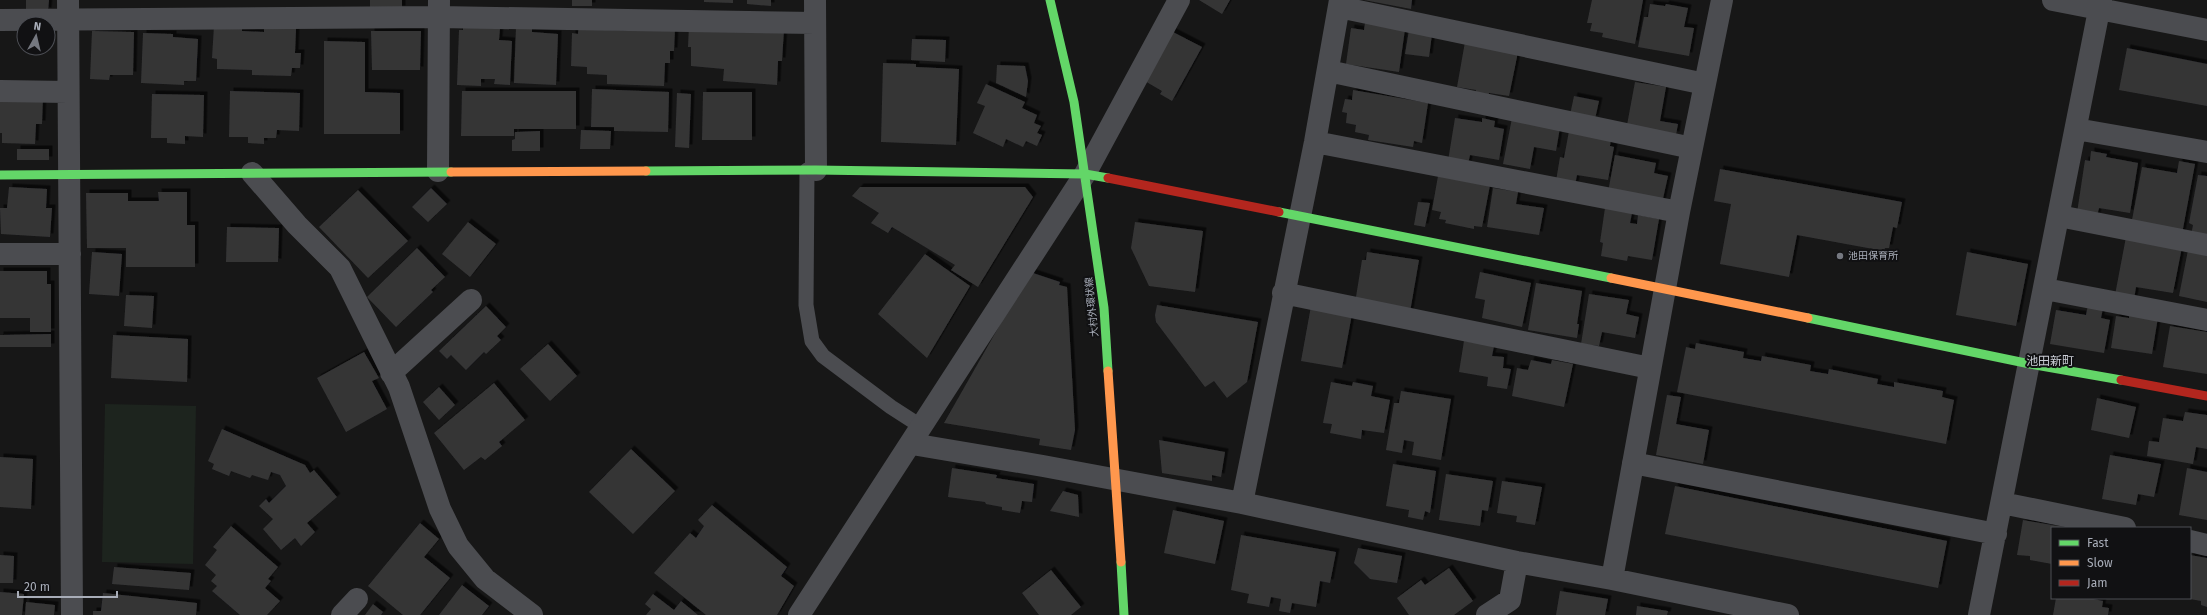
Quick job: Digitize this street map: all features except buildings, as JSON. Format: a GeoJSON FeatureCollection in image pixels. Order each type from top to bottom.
{"type":"FeatureCollection","features":[{"type":"Feature","properties":{"kind":"street"},"geometry":{"type":"LineString","coordinates":[[812,170],[815,0]]}},
{"type":"Feature","properties":{"kind":"street","name":"大村外環状線"},"geometry":{"type":"LineString","coordinates":[[1050,0],[1074,102],[1104,308],[1124,615]]}},
{"type":"Feature","properties":{"kind":"street"},"geometry":{"type":"LineString","coordinates":[[799,615],[917,436],[1085,174],[1179,0]]}},
{"type":"Feature","properties":{"kind":"street"},"geometry":{"type":"LineString","coordinates":[[1612,579],[1650,368],[1722,0]]}},
{"type":"Feature","properties":{"kind":"street"},"geometry":{"type":"LineString","coordinates":[[2053,0],[2100,5],[2207,30]]}},
{"type":"Feature","properties":{"kind":"street"},"geometry":{"type":"LineString","coordinates":[[1242,503],[1283,294],[1315,142],[1339,4],[1705,84]]}},
{"type":"Feature","properties":{"kind":"street"},"geometry":{"type":"LineString","coordinates":[[1979,615],[2045,289],[2100,5]]}},
{"type":"Feature","properties":{"kind":"street"},"geometry":{"type":"LineString","coordinates":[[0,20],[68,10],[439,9],[815,23]]}},
{"type":"Feature","properties":{"kind":"street"},"geometry":{"type":"LineString","coordinates":[[438,171],[439,9]]}},
{"type":"Feature","properties":{"kind":"street"},"geometry":{"type":"LineString","coordinates":[[68,10],[72,615]]}},
{"type":"Feature","properties":{"kind":"street"},"geometry":{"type":"LineString","coordinates":[[1328,71],[1692,148]]}},
{"type":"Feature","properties":{"kind":"street"},"geometry":{"type":"LineString","coordinates":[[0,92],[68,92]]}},
{"type":"Feature","properties":{"kind":"street"},"geometry":{"type":"LineString","coordinates":[[2076,129],[2207,152]]}},
{"type":"Feature","properties":{"kind":"street"},"geometry":{"type":"LineString","coordinates":[[1315,142],[1680,212]]}},
{"type":"Feature","properties":{"kind":"street"},"geometry":{"type":"LineString","coordinates":[[0,175],[438,171],[812,170],[1085,174],[1666,289],[2030,364],[2207,396]]}},
{"type":"Feature","properties":{"kind":"street"},"geometry":{"type":"LineString","coordinates":[[252,173],[297,225],[340,268],[399,387],[440,509],[458,546],[485,579],[529,614]]}},
{"type":"Feature","properties":{"kind":"street"},"geometry":{"type":"LineString","coordinates":[[2059,216],[2207,245]]}},
{"type":"Feature","properties":{"kind":"street"},"geometry":{"type":"LineString","coordinates":[[0,254],[70,254]]}},
{"type":"Feature","properties":{"kind":"street"},"geometry":{"type":"LineString","coordinates":[[2045,289],[2207,320]]}},
{"type":"Feature","properties":{"kind":"street"},"geometry":{"type":"LineString","coordinates":[[1283,294],[1650,368]]}},
{"type":"Feature","properties":{"kind":"street"},"geometry":{"type":"LineString","coordinates":[[391,373],[471,300]]}},
{"type":"Feature","properties":{"kind":"street"},"geometry":{"type":"LineString","coordinates":[[917,436],[1116,480],[1242,503],[1517,562],[1612,579],[1788,615]]}},
{"type":"Feature","properties":{"kind":"street"},"geometry":{"type":"LineString","coordinates":[[1633,463],[1996,534]]}},
{"type":"Feature","properties":{"kind":"street"},"geometry":{"type":"LineString","coordinates":[[2002,503],[2120,527]]}},
{"type":"Feature","properties":{"kind":"street"},"geometry":{"type":"LineString","coordinates":[[2191,541],[2207,545]]}},
{"type":"Feature","properties":{"kind":"street"},"geometry":{"type":"LineString","coordinates":[[1488,615],[1510,600],[1517,562]]}},
{"type":"Feature","properties":{"kind":"street"},"geometry":{"type":"LineString","coordinates":[[342,615],[357,599]]}},
{"type":"Feature","properties":{"kind":"lane"},"geometry":{"type":"LineString","coordinates":[[812,170],[806,305],[812,341],[823,356],[891,407],[917,436]]}},
{"type":"Feature","properties":{"kind":"shaded area"},"geometry":{"type":"Polygon","coordinates":[[[105,404],[196,406],[193,564],[102,562],[105,404]]]}},
{"type":"Feature","properties":{"kind":"traffic: fast"},"geometry":{"type":"LineString","coordinates":[[1050,0],[1074,102],[1104,308],[1108,371]]}},
{"type":"Feature","properties":{"kind":"traffic: fast"},"geometry":{"type":"LineString","coordinates":[[646,171],[816,170],[1085,174],[1108,178]]}},
{"type":"Feature","properties":{"kind":"traffic: fast"},"geometry":{"type":"LineString","coordinates":[[0,175],[451,172]]}},
{"type":"Feature","properties":{"kind":"traffic: fast"},"geometry":{"type":"LineString","coordinates":[[1279,212],[1611,278]]}},
{"type":"Feature","properties":{"kind":"traffic: fast"},"geometry":{"type":"LineString","coordinates":[[1808,318],[2030,364],[2121,380]]}},
{"type":"Feature","properties":{"kind":"traffic: fast"},"geometry":{"type":"LineString","coordinates":[[1121,562],[1124,615]]}},
{"type":"Feature","properties":{"kind":"traffic: slow"},"geometry":{"type":"LineString","coordinates":[[451,172],[646,171]]}},
{"type":"Feature","properties":{"kind":"traffic: slow"},"geometry":{"type":"LineString","coordinates":[[1611,278],[1808,318]]}},
{"type":"Feature","properties":{"kind":"traffic: slow"},"geometry":{"type":"LineString","coordinates":[[1108,371],[1121,562]]}},
{"type":"Feature","properties":{"kind":"traffic: jam"},"geometry":{"type":"LineString","coordinates":[[1108,178],[1279,212]]}},
{"type":"Feature","properties":{"kind":"traffic: jam"},"geometry":{"type":"LineString","coordinates":[[2121,380],[2207,396]]}},
{"type":"Feature","properties":{"kind":"place","name":"池田保育所"},"geometry":{"type":"Point","coordinates":[1840,256]}},
{"type":"Feature","properties":{"kind":"district","name":"池田新町"},"geometry":{"type":"Point","coordinates":[2050,361]}}]}
